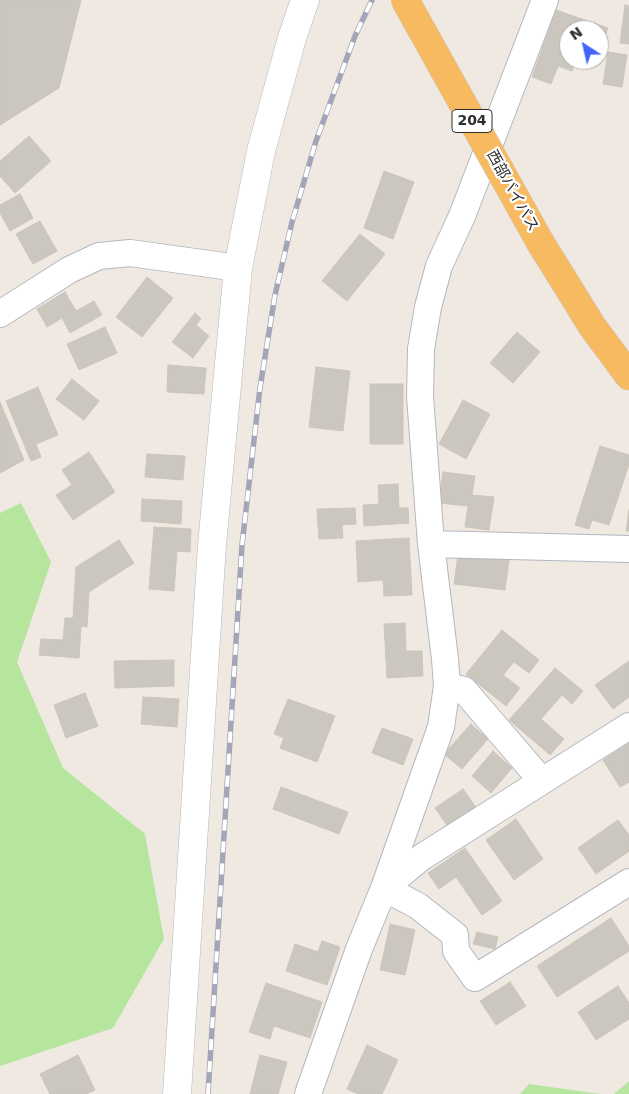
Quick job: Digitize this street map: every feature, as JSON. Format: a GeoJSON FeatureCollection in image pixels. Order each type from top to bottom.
{"type":"FeatureCollection","features":[{"type":"Feature","properties":{"kind":"highway","name":"西部バイパス"},"geometry":{"type":"LineString","coordinates":[[405,0],[540,242],[592,326],[629,376]]}},
{"type":"Feature","properties":{"kind":"street"},"geometry":{"type":"LineString","coordinates":[[177,1094],[212,545],[238,268],[262,151],[292,38],[305,0]]}},
{"type":"Feature","properties":{"kind":"street"},"geometry":{"type":"LineString","coordinates":[[308,1094],[441,727],[447,686],[431,544],[420,396],[421,349],[428,307],[439,266],[462,216],[545,0]]}},
{"type":"Feature","properties":{"kind":"street"},"geometry":{"type":"LineString","coordinates":[[0,314],[69,270],[99,256],[130,253],[238,268]]}},
{"type":"Feature","properties":{"kind":"street"},"geometry":{"type":"LineString","coordinates":[[431,544],[629,549]]}},
{"type":"Feature","properties":{"kind":"street"},"geometry":{"type":"LineString","coordinates":[[447,686],[464,690],[542,781]]}},
{"type":"Feature","properties":{"kind":"street"},"geometry":{"type":"LineString","coordinates":[[384,888],[422,857],[629,726]]}},
{"type":"Feature","properties":{"kind":"street"},"geometry":{"type":"LineString","coordinates":[[384,888],[418,906],[455,935],[456,951],[475,978],[629,882]]}},
{"type":"Feature","properties":{"kind":"green space"},"geometry":{"type":"Polygon","coordinates":[[[21,503],[51,562],[17,662],[63,768],[145,834],[164,939],[113,1028],[0,1066],[0,513],[21,503]]]}},
{"type":"Feature","properties":{"kind":"green space"},"geometry":{"type":"Polygon","coordinates":[[[629,1081],[629,1094],[614,1094],[629,1081]]]}},
{"type":"Feature","properties":{"kind":"green space"},"geometry":{"type":"Polygon","coordinates":[[[529,1084],[600,1094],[520,1094],[529,1084]]]}},
{"type":"Feature","properties":{"kind":"building"},"geometry":{"type":"Polygon","coordinates":[[[0,0],[81,0],[59,88],[0,125],[0,0]]]}},
{"type":"Feature","properties":{"kind":"building"},"geometry":{"type":"Polygon","coordinates":[[[625,5],[629,6],[629,44],[620,43],[625,5]]]}},
{"type":"Feature","properties":{"kind":"building"},"geometry":{"type":"Polygon","coordinates":[[[556,10],[585,20],[559,20],[559,66],[551,84],[532,77],[556,10]]]}},
{"type":"Feature","properties":{"kind":"building"},"geometry":{"type":"Polygon","coordinates":[[[609,52],[627,55],[622,87],[603,84],[605,70],[609,70],[609,52]]]}},
{"type":"Feature","properties":{"kind":"building"},"geometry":{"type":"Polygon","coordinates":[[[29,136],[51,161],[15,193],[0,176],[0,161],[29,136]]]}},
{"type":"Feature","properties":{"kind":"building"},"geometry":{"type":"Polygon","coordinates":[[[384,171],[414,182],[393,239],[364,228],[384,171]]]}},
{"type":"Feature","properties":{"kind":"building"},"geometry":{"type":"Polygon","coordinates":[[[20,194],[33,218],[10,231],[0,213],[0,205],[20,194]]]}},
{"type":"Feature","properties":{"kind":"building"},"geometry":{"type":"Polygon","coordinates":[[[40,221],[57,251],[33,264],[16,234],[40,221]]]}},
{"type":"Feature","properties":{"kind":"building"},"geometry":{"type":"Polygon","coordinates":[[[360,234],[385,254],[347,301],[322,281],[360,234]]]}},
{"type":"Feature","properties":{"kind":"building"},"geometry":{"type":"Polygon","coordinates":[[[147,277],[173,298],[142,337],[116,317],[147,277]]]}},
{"type":"Feature","properties":{"kind":"building"},"geometry":{"type":"Polygon","coordinates":[[[65,292],[76,311],[94,301],[102,315],[70,333],[62,318],[47,327],[37,309],[65,292]]]}},
{"type":"Feature","properties":{"kind":"building"},"geometry":{"type":"Polygon","coordinates":[[[195,313],[201,319],[196,325],[209,336],[193,358],[172,342],[195,313]]]}},
{"type":"Feature","properties":{"kind":"building"},"geometry":{"type":"Polygon","coordinates":[[[105,327],[117,353],[79,370],[67,344],[105,327]]]}},
{"type":"Feature","properties":{"kind":"building"},"geometry":{"type":"Polygon","coordinates":[[[517,332],[540,352],[513,383],[490,363],[517,332]]]}},
{"type":"Feature","properties":{"kind":"building"},"geometry":{"type":"Polygon","coordinates":[[[168,365],[206,368],[204,394],[167,392],[168,365]]]}},
{"type":"Feature","properties":{"kind":"building"},"geometry":{"type":"Polygon","coordinates":[[[316,367],[350,371],[343,431],[309,427],[316,367]]]}},
{"type":"Feature","properties":{"kind":"building"},"geometry":{"type":"Polygon","coordinates":[[[72,379],[99,401],[84,420],[56,399],[72,379]]]}},
{"type":"Feature","properties":{"kind":"building"},"geometry":{"type":"Polygon","coordinates":[[[370,384],[403,384],[403,444],[370,444],[370,384]]]}},
{"type":"Feature","properties":{"kind":"building"},"geometry":{"type":"Polygon","coordinates":[[[38,387],[58,435],[36,444],[41,457],[31,461],[6,401],[38,387]]]}},
{"type":"Feature","properties":{"kind":"building"},"geometry":{"type":"Polygon","coordinates":[[[463,400],[490,414],[466,459],[439,444],[463,400]]]}},
{"type":"Feature","properties":{"kind":"building"},"geometry":{"type":"Polygon","coordinates":[[[0,402],[24,460],[0,473],[0,402]]]}},
{"type":"Feature","properties":{"kind":"building"},"geometry":{"type":"Polygon","coordinates":[[[600,446],[629,455],[629,464],[609,525],[592,520],[589,529],[575,525],[600,446]]]}},
{"type":"Feature","properties":{"kind":"building"},"geometry":{"type":"Polygon","coordinates":[[[89,452],[115,492],[73,520],[56,495],[72,485],[62,470],[89,452]]]}},
{"type":"Feature","properties":{"kind":"building"},"geometry":{"type":"Polygon","coordinates":[[[147,454],[185,456],[183,480],[145,477],[147,454]]]}},
{"type":"Feature","properties":{"kind":"building"},"geometry":{"type":"Polygon","coordinates":[[[443,472],[475,476],[472,495],[494,497],[489,530],[465,527],[468,506],[439,503],[443,472]]]}},
{"type":"Feature","properties":{"kind":"building"},"geometry":{"type":"Polygon","coordinates":[[[398,484],[399,508],[408,508],[409,523],[364,526],[363,505],[379,504],[378,485],[398,484]]]}},
{"type":"Feature","properties":{"kind":"building"},"geometry":{"type":"Polygon","coordinates":[[[142,499],[182,501],[181,524],[141,521],[142,499]]]}},
{"type":"Feature","properties":{"kind":"building"},"geometry":{"type":"Polygon","coordinates":[[[355,508],[356,524],[342,525],[343,538],[319,539],[317,509],[355,508]]]}},
{"type":"Feature","properties":{"kind":"building"},"geometry":{"type":"Polygon","coordinates":[[[629,510],[629,531],[626,531],[629,510]]]}},
{"type":"Feature","properties":{"kind":"building"},"geometry":{"type":"Polygon","coordinates":[[[154,527],[191,529],[190,552],[177,551],[174,591],[149,589],[154,527]]]}},
{"type":"Feature","properties":{"kind":"building"},"geometry":{"type":"Polygon","coordinates":[[[409,538],[412,595],[384,596],[383,580],[358,582],[356,541],[409,538]]]}},
{"type":"Feature","properties":{"kind":"building"},"geometry":{"type":"Polygon","coordinates":[[[119,540],[134,563],[89,592],[87,627],[81,626],[79,658],[39,655],[41,639],[63,640],[65,618],[73,618],[76,567],[119,540]]]}},
{"type":"Feature","properties":{"kind":"building"},"geometry":{"type":"Polygon","coordinates":[[[458,554],[509,560],[505,590],[454,584],[458,554]]]}},
{"type":"Feature","properties":{"kind":"building"},"geometry":{"type":"Polygon","coordinates":[[[405,623],[406,651],[422,651],[423,676],[387,678],[384,624],[405,623]]]}},
{"type":"Feature","properties":{"kind":"building"},"geometry":{"type":"Polygon","coordinates":[[[502,630],[539,660],[529,673],[514,662],[503,675],[520,688],[506,706],[466,674],[502,630]]]}},
{"type":"Feature","properties":{"kind":"building"},"geometry":{"type":"Polygon","coordinates":[[[174,660],[174,686],[115,688],[114,661],[174,660]]]}},
{"type":"Feature","properties":{"kind":"building"},"geometry":{"type":"Polygon","coordinates":[[[629,661],[629,697],[613,709],[595,685],[629,661]]]}},
{"type":"Feature","properties":{"kind":"building"},"geometry":{"type":"Polygon","coordinates":[[[555,668],[583,691],[572,704],[562,695],[541,719],[564,739],[550,755],[509,720],[555,668]]]}},
{"type":"Feature","properties":{"kind":"building"},"geometry":{"type":"Polygon","coordinates":[[[85,693],[98,726],[66,738],[54,705],[85,693]]]}},
{"type":"Feature","properties":{"kind":"building"},"geometry":{"type":"Polygon","coordinates":[[[143,697],[179,699],[177,727],[141,724],[143,697]]]}},
{"type":"Feature","properties":{"kind":"building"},"geometry":{"type":"Polygon","coordinates":[[[288,699],[335,716],[317,762],[280,748],[284,738],[274,734],[288,699]]]}},
{"type":"Feature","properties":{"kind":"building"},"geometry":{"type":"Polygon","coordinates":[[[471,724],[488,739],[462,769],[444,754],[471,724]]]}},
{"type":"Feature","properties":{"kind":"building"},"geometry":{"type":"Polygon","coordinates":[[[382,728],[413,739],[403,765],[372,753],[382,728]]]}},
{"type":"Feature","properties":{"kind":"building"},"geometry":{"type":"Polygon","coordinates":[[[629,743],[629,782],[620,787],[603,760],[629,743]]]}},
{"type":"Feature","properties":{"kind":"building"},"geometry":{"type":"Polygon","coordinates":[[[493,751],[512,768],[491,793],[472,776],[493,751]]]}},
{"type":"Feature","properties":{"kind":"building"},"geometry":{"type":"Polygon","coordinates":[[[281,787],[348,812],[339,834],[273,809],[281,787]]]}},
{"type":"Feature","properties":{"kind":"building"},"geometry":{"type":"Polygon","coordinates":[[[463,789],[477,809],[449,828],[435,808],[463,789]]]}},
{"type":"Feature","properties":{"kind":"building"},"geometry":{"type":"Polygon","coordinates":[[[516,819],[543,859],[514,880],[486,840],[516,819]]]}},
{"type":"Feature","properties":{"kind":"building"},"geometry":{"type":"Polygon","coordinates":[[[618,820],[629,835],[629,851],[596,874],[578,848],[618,820]]]}},
{"type":"Feature","properties":{"kind":"building"},"geometry":{"type":"Polygon","coordinates":[[[465,848],[502,901],[482,915],[456,877],[439,889],[428,873],[465,848]]]}},
{"type":"Feature","properties":{"kind":"building"},"geometry":{"type":"Polygon","coordinates":[[[611,918],[629,946],[629,951],[557,997],[537,966],[611,918]]]}},
{"type":"Feature","properties":{"kind":"building"},"geometry":{"type":"Polygon","coordinates":[[[390,924],[415,930],[405,975],[380,970],[390,924]]]}},
{"type":"Feature","properties":{"kind":"building"},"geometry":{"type":"Polygon","coordinates":[[[477,932],[498,937],[495,949],[473,944],[477,932]]]}},
{"type":"Feature","properties":{"kind":"building"},"geometry":{"type":"Polygon","coordinates":[[[322,941],[340,947],[327,985],[286,971],[295,944],[318,952],[322,941]]]}},
{"type":"Feature","properties":{"kind":"building"},"geometry":{"type":"Polygon","coordinates":[[[510,982],[526,1006],[496,1025],[480,1001],[510,982]]]}},
{"type":"Feature","properties":{"kind":"building"},"geometry":{"type":"Polygon","coordinates":[[[266,983],[322,1002],[310,1038],[274,1026],[270,1039],[249,1032],[266,983]]]}},
{"type":"Feature","properties":{"kind":"building"},"geometry":{"type":"Polygon","coordinates":[[[618,986],[629,1003],[629,1019],[596,1040],[578,1012],[618,986]]]}},
{"type":"Feature","properties":{"kind":"building"},"geometry":{"type":"Polygon","coordinates":[[[367,1045],[398,1060],[382,1094],[358,1094],[347,1089],[367,1045]]]}},
{"type":"Feature","properties":{"kind":"building"},"geometry":{"type":"Polygon","coordinates":[[[78,1055],[95,1090],[86,1094],[50,1094],[40,1074],[78,1055]]]}},
{"type":"Feature","properties":{"kind":"building"},"geometry":{"type":"Polygon","coordinates":[[[260,1055],[287,1062],[278,1094],[250,1094],[260,1055]]]}},
{"type":"Feature","properties":{"kind":"railway"},"geometry":{"type":"LineString","coordinates":[[208,1094],[242,545],[260,388],[275,295],[292,222],[316,141],[355,36],[372,0]]}}]}
